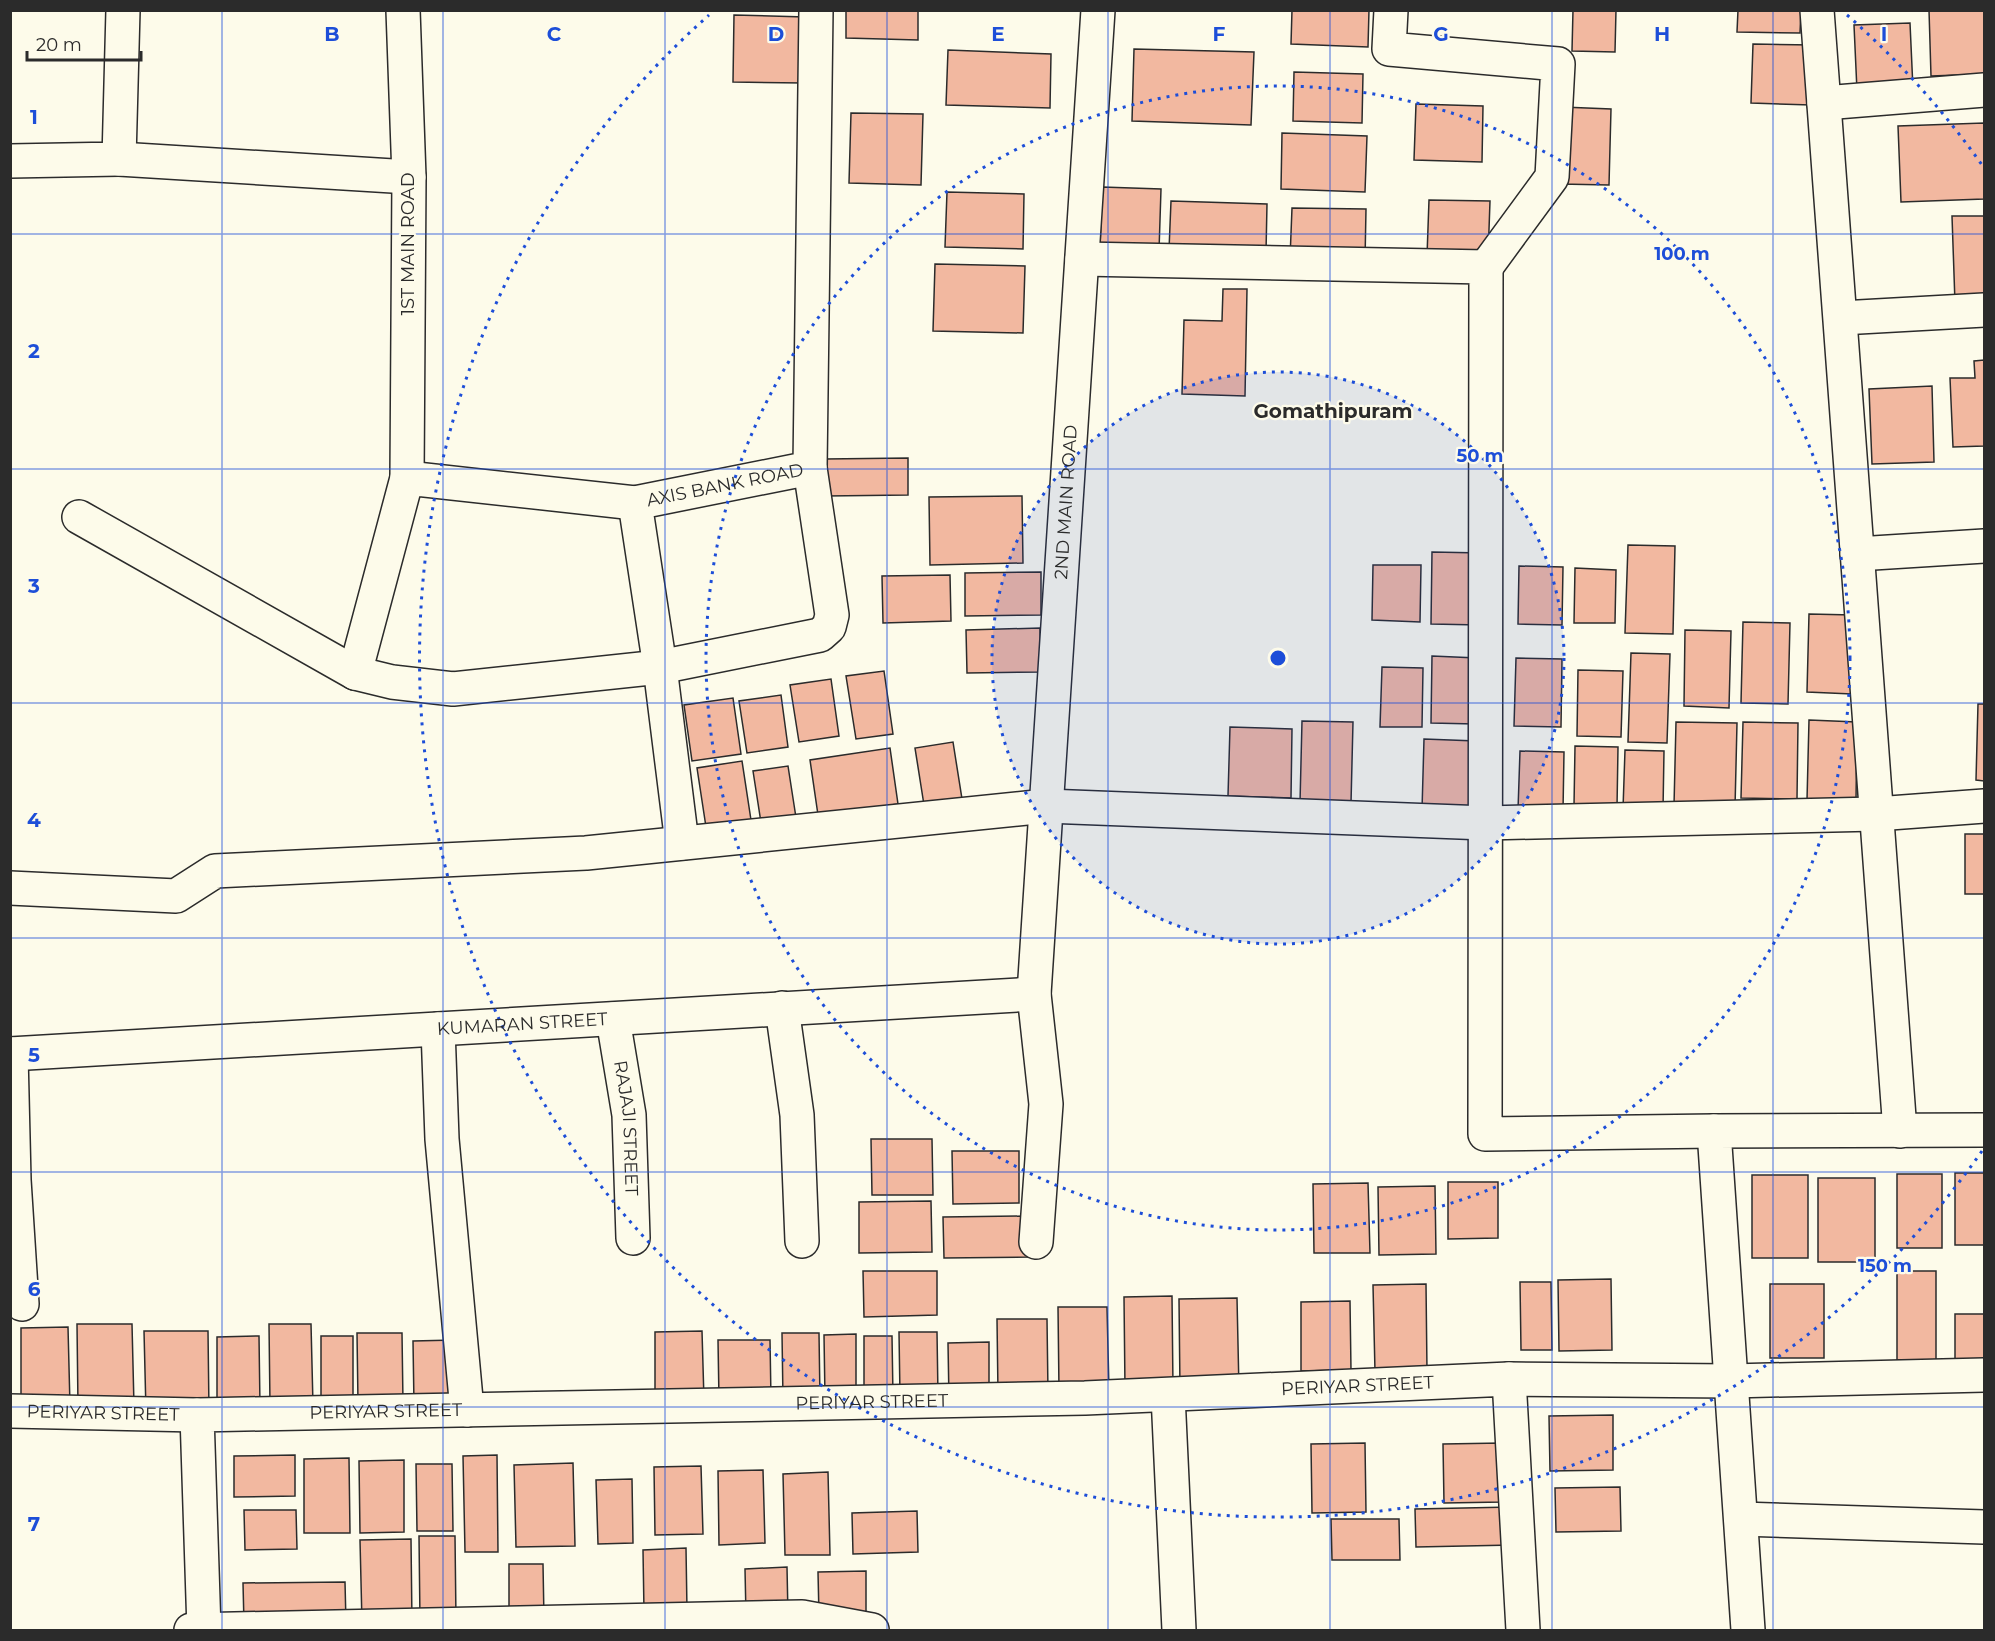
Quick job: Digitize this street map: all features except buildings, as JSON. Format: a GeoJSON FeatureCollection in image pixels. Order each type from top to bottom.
{"type":"FeatureCollection","features":[{"type":"Feature","properties":{"kind":"street"},"geometry":{"type":"LineString","coordinates":[[119,159],[123,10]]}},
{"type":"Feature","properties":{"kind":"street","name":"1ST MAIN ROAD"},"geometry":{"type":"LineString","coordinates":[[355,673],[407,478],[409,177],[403,10]]}},
{"type":"Feature","properties":{"kind":"street","name":"AXIS BANK ROAD"},"geometry":{"type":"LineString","coordinates":[[682,843],[660,667],[635,502],[810,468],[816,10]]}},
{"type":"Feature","properties":{"kind":"street","name":"2ND MAIN ROAD"},"geometry":{"type":"LineString","coordinates":[[1036,1242],[1046,1104],[1034,994],[1098,10]]}},
{"type":"Feature","properties":{"kind":"street"},"geometry":{"type":"LineString","coordinates":[[1391,10],[1389,49],[1558,64],[1552,177],[1486,267],[1485,1134],[1984,1130]]}},
{"type":"Feature","properties":{"kind":"street"},"geometry":{"type":"LineString","coordinates":[[1817,10],[1899,1131]]}},
{"type":"Feature","properties":{"kind":"street"},"geometry":{"type":"LineString","coordinates":[[1824,103],[1984,90]]}},
{"type":"Feature","properties":{"kind":"street"},"geometry":{"type":"LineString","coordinates":[[10,161],[119,159],[409,177]]}},
{"type":"Feature","properties":{"kind":"street"},"geometry":{"type":"LineString","coordinates":[[1082,259],[1486,267]]}},
{"type":"Feature","properties":{"kind":"street"},"geometry":{"type":"LineString","coordinates":[[1840,318],[1984,310]]}},
{"type":"Feature","properties":{"kind":"street"},"geometry":{"type":"LineString","coordinates":[[79,517],[355,673],[392,682],[453,689],[660,667],[820,636],[829,627],[832,615],[810,468]]}},
{"type":"Feature","properties":{"kind":"street"},"geometry":{"type":"LineString","coordinates":[[407,478],[635,502]]}},
{"type":"Feature","properties":{"kind":"street"},"geometry":{"type":"LineString","coordinates":[[1857,554],[1984,546]]}},
{"type":"Feature","properties":{"kind":"street"},"geometry":{"type":"LineString","coordinates":[[10,888],[176,896],[215,871],[586,853],[1046,806],[1486,823],[1876,814],[1984,806]]}},
{"type":"Feature","properties":{"kind":"street","name":"KUMARAN STREET"},"geometry":{"type":"LineString","coordinates":[[11,1054],[1034,994]]}},
{"type":"Feature","properties":{"kind":"street"},"geometry":{"type":"LineString","coordinates":[[782,1008],[797,1115],[802,1241]]}},
{"type":"Feature","properties":{"kind":"street","name":"RAJAJI STREET"},"geometry":{"type":"LineString","coordinates":[[613,1018],[629,1115],[633,1238]]}},
{"type":"Feature","properties":{"kind":"street"},"geometry":{"type":"LineString","coordinates":[[438,1029],[442,1139],[467,1410]]}},
{"type":"Feature","properties":{"kind":"street"},"geometry":{"type":"LineString","coordinates":[[11,1054],[22,1304]]}},
{"type":"Feature","properties":{"kind":"street"},"geometry":{"type":"LineString","coordinates":[[1714,1131],[1748,1630]]}},
{"type":"Feature","properties":{"kind":"street","name":"PERIYAR STREET"},"geometry":{"type":"LineString","coordinates":[[10,1411],[196,1416],[1085,1398],[1509,1379],[1731,1381],[1984,1375]]}},
{"type":"Feature","properties":{"kind":"street"},"geometry":{"type":"LineString","coordinates":[[1509,1379],[1523,1630]]}},
{"type":"Feature","properties":{"kind":"street"},"geometry":{"type":"LineString","coordinates":[[1168,1395],[1179,1630]]}},
{"type":"Feature","properties":{"kind":"street","name":"PERIYAR STREET"},"geometry":{"type":"LineString","coordinates":[[196,1416],[200,1630]]}},
{"type":"Feature","properties":{"kind":"street"},"geometry":{"type":"LineString","coordinates":[[1741,1519],[1984,1527]]}},
{"type":"Feature","properties":{"kind":"street"},"geometry":{"type":"LineString","coordinates":[[200,1630],[704,1625],[802,1617],[872,1630]]}},
{"type":"Feature","properties":{"kind":"district","name":"Gomathipuram"},"geometry":{"type":"Point","coordinates":[1333,411]}}]}
